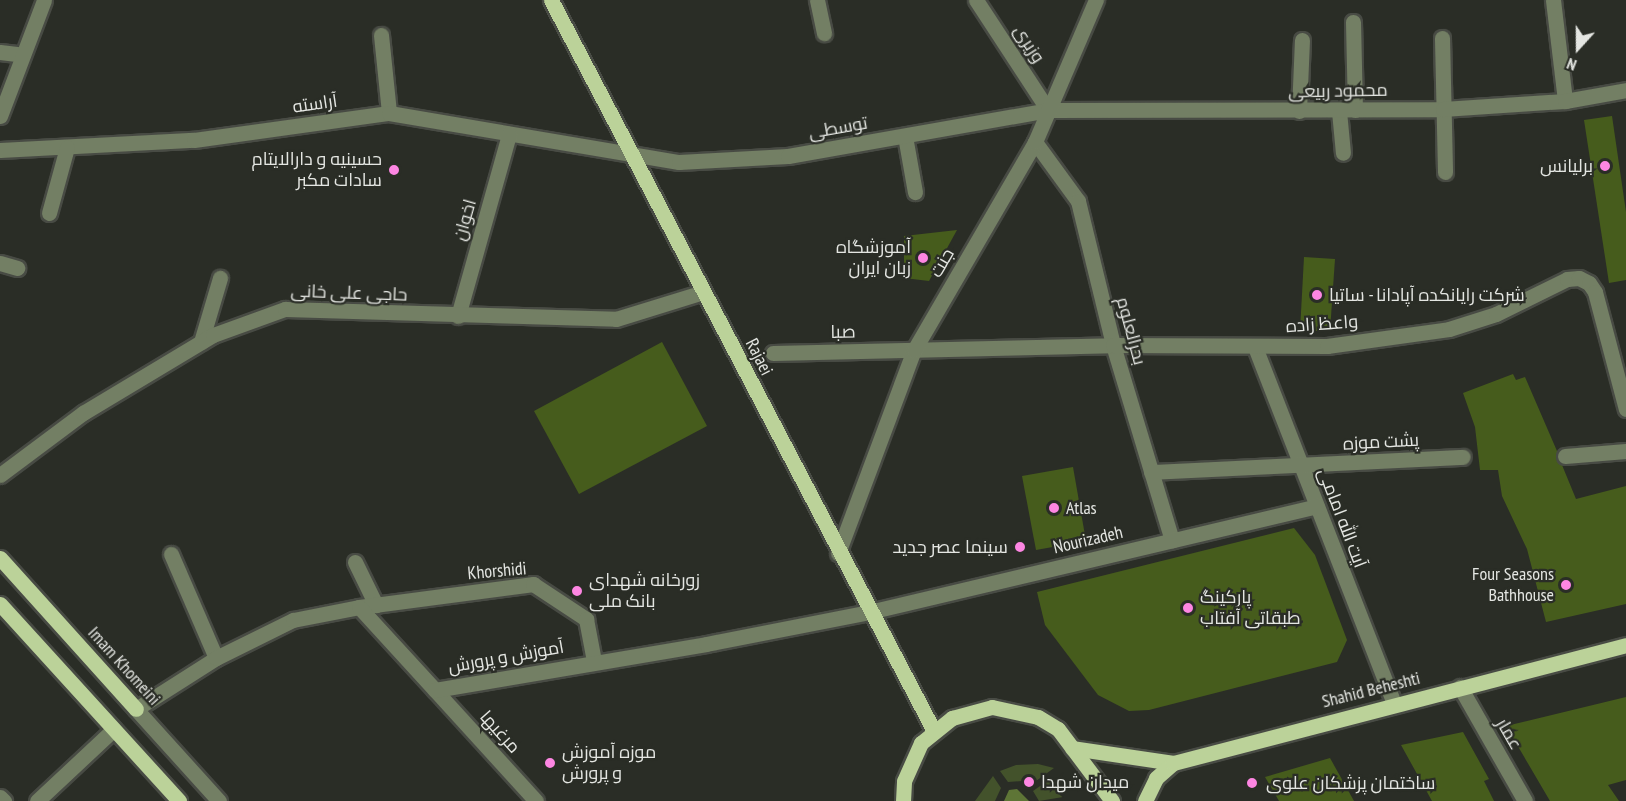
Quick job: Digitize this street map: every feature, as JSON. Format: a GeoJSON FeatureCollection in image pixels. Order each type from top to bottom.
{"type":"FeatureCollection","features":[{"type":"Feature","properties":{"kind":"main road","name":"Rajaei"},"geometry":{"type":"LineString","coordinates":[[551,0],[838,553],[934,731]]}},
{"type":"Feature","properties":{"kind":"main road","name":"Imam Khomeini"},"geometry":{"type":"LineString","coordinates":[[0,558],[136,709]]}},
{"type":"Feature","properties":{"kind":"main road"},"geometry":{"type":"LineString","coordinates":[[0,604],[179,801]]}},
{"type":"Feature","properties":{"kind":"main road","name":"Shahid Beheshti"},"geometry":{"type":"LineString","coordinates":[[1173,763],[1626,645]]}},
{"type":"Feature","properties":{"kind":"main road"},"geometry":{"type":"LineString","coordinates":[[903,801],[911,761],[934,731],[971,710],[993,707],[1015,710],[1038,717],[1058,729],[1112,801]]}},
{"type":"Feature","properties":{"kind":"main road"},"geometry":{"type":"LineString","coordinates":[[1071,748],[1173,763]]}},
{"type":"Feature","properties":{"kind":"main road"},"geometry":{"type":"LineString","coordinates":[[1144,801],[1156,778],[1173,763]]}},
{"type":"Feature","properties":{"kind":"street"},"geometry":{"type":"LineString","coordinates":[[0,116],[44,0]]}},
{"type":"Feature","properties":{"kind":"street"},"geometry":{"type":"LineString","coordinates":[[817,0],[825,33]]}},
{"type":"Feature","properties":{"kind":"street","name":"وزیری"},"geometry":{"type":"LineString","coordinates":[[976,0],[1048,110]]}},
{"type":"Feature","properties":{"kind":"street","name":"جنت"},"geometry":{"type":"LineString","coordinates":[[838,553],[914,350],[1035,142],[1096,0]]}},
{"type":"Feature","properties":{"kind":"street"},"geometry":{"type":"LineString","coordinates":[[1553,0],[1565,101]]}},
{"type":"Feature","properties":{"kind":"street"},"geometry":{"type":"LineString","coordinates":[[1343,153],[1353,22]]}},
{"type":"Feature","properties":{"kind":"street"},"geometry":{"type":"LineString","coordinates":[[381,35],[389,113]]}},
{"type":"Feature","properties":{"kind":"street"},"geometry":{"type":"LineString","coordinates":[[1442,38],[1445,171]]}},
{"type":"Feature","properties":{"kind":"street"},"geometry":{"type":"LineString","coordinates":[[1299,111],[1302,40]]}},
{"type":"Feature","properties":{"kind":"street"},"geometry":{"type":"LineString","coordinates":[[0,52],[23,55]]}},
{"type":"Feature","properties":{"kind":"street","name":"محمود ربیعی"},"geometry":{"type":"LineString","coordinates":[[1048,110],[1443,109],[1565,101],[1626,90]]}},
{"type":"Feature","properties":{"kind":"street","name":"توسطی"},"geometry":{"type":"LineString","coordinates":[[632,155],[679,162],[788,156],[1048,110]]}},
{"type":"Feature","properties":{"kind":"street","name":"آراسته"},"geometry":{"type":"LineString","coordinates":[[0,150],[194,140],[389,113],[632,155]]}},
{"type":"Feature","properties":{"kind":"street","name":"اخوان"},"geometry":{"type":"LineString","coordinates":[[458,316],[509,134]]}},
{"type":"Feature","properties":{"kind":"street"},"geometry":{"type":"LineString","coordinates":[[905,136],[915,192]]}},
{"type":"Feature","properties":{"kind":"street","name":"بحرالعلوم"},"geometry":{"type":"LineString","coordinates":[[1035,142],[1078,201],[1113,345],[1172,540]]}},
{"type":"Feature","properties":{"kind":"street"},"geometry":{"type":"LineString","coordinates":[[49,213],[66,147]]}},
{"type":"Feature","properties":{"kind":"street"},"geometry":{"type":"LineString","coordinates":[[0,263],[17,268]]}},
{"type":"Feature","properties":{"kind":"street"},"geometry":{"type":"LineString","coordinates":[[201,342],[220,278]]}},
{"type":"Feature","properties":{"kind":"street","name":"واعظ زاده"},"geometry":{"type":"LineString","coordinates":[[914,350],[1113,345],[1327,346],[1449,329],[1496,314],[1567,279],[1579,278],[1589,283],[1595,292],[1626,409]]}},
{"type":"Feature","properties":{"kind":"street","name":"حاجی علی خانی"},"geometry":{"type":"LineString","coordinates":[[0,475],[83,413],[201,342],[285,309],[616,319],[703,292]]}},
{"type":"Feature","properties":{"kind":"street","name":"آیت الله امامی"},"geometry":{"type":"LineString","coordinates":[[1255,347],[1394,704]]}},
{"type":"Feature","properties":{"kind":"street","name":"صبا"},"geometry":{"type":"LineString","coordinates":[[773,353],[914,350]]}},
{"type":"Feature","properties":{"kind":"street"},"geometry":{"type":"LineString","coordinates":[[1565,456],[1626,451]]}},
{"type":"Feature","properties":{"kind":"street","name":"پشت موزه"},"geometry":{"type":"LineString","coordinates":[[1151,472],[1463,457]]}},
{"type":"Feature","properties":{"kind":"street","name":"Nourizadeh"},"geometry":{"type":"LineString","coordinates":[[869,612],[1317,506]]}},
{"type":"Feature","properties":{"kind":"street"},"geometry":{"type":"LineString","coordinates":[[171,554],[216,658]]}},
{"type":"Feature","properties":{"kind":"street"},"geometry":{"type":"LineString","coordinates":[[355,562],[376,605]]}},
{"type":"Feature","properties":{"kind":"street","name":"Khorshidi"},"geometry":{"type":"LineString","coordinates":[[359,607],[533,584],[586,619],[594,661]]}},
{"type":"Feature","properties":{"kind":"street"},"geometry":{"type":"LineString","coordinates":[[136,709],[216,658],[280,624],[359,607]]}},
{"type":"Feature","properties":{"kind":"street","name":"آموزش و پرورش"},"geometry":{"type":"LineString","coordinates":[[359,607],[435,690],[594,661],[706,645],[869,612]]}},
{"type":"Feature","properties":{"kind":"street","name":"عمار"},"geometry":{"type":"LineString","coordinates":[[1460,687],[1525,801]]}},
{"type":"Feature","properties":{"kind":"street","name":"مرغیها"},"geometry":{"type":"LineString","coordinates":[[435,690],[536,801]]}},
{"type":"Feature","properties":{"kind":"street","name":"Imam Khomeini"},"geometry":{"type":"LineString","coordinates":[[136,709],[219,801]]}},
{"type":"Feature","properties":{"kind":"street"},"geometry":{"type":"LineString","coordinates":[[37,801],[114,729]]}},
{"type":"Feature","properties":{"kind":"street"},"geometry":{"type":"LineString","coordinates":[[0,797],[4,801]]}},
{"type":"Feature","properties":{"kind":"shaded area"},"geometry":{"type":"Polygon","coordinates":[[[1038,764],[1054,768],[1029,786],[1022,781],[1008,782],[1000,771],[1016,765],[1038,764]]]}},
{"type":"Feature","properties":{"kind":"shaded area"},"geometry":{"type":"Polygon","coordinates":[[[993,776],[1001,788],[995,801],[975,801],[993,776]]]}},
{"type":"Feature","properties":{"kind":"shaded area"},"geometry":{"type":"Polygon","coordinates":[[[1050,779],[1063,797],[1039,801],[1033,791],[1050,779]]]}},
{"type":"Feature","properties":{"kind":"shaded area"},"geometry":{"type":"Polygon","coordinates":[[[1017,789],[1029,801],[1004,801],[1009,790],[1017,789]]]}},
{"type":"Feature","properties":{"kind":"building","name":"برلیانس"},"geometry":{"type":"Polygon","coordinates":[[[1612,116],[1626,212],[1626,280],[1609,283],[1584,120],[1612,116]]]}},
{"type":"Feature","properties":{"kind":"building","name":"آموزشگاه زبان ایران"},"geometry":{"type":"Polygon","coordinates":[[[957,230],[929,281],[904,278],[904,236],[957,230]]]}},
{"type":"Feature","properties":{"kind":"building","name":"شرکت رایانکده آپادانا - ساتیا"},"geometry":{"type":"Polygon","coordinates":[[[1304,257],[1335,259],[1330,331],[1300,331],[1304,257]]]}},
{"type":"Feature","properties":{"kind":"building"},"geometry":{"type":"Polygon","coordinates":[[[662,342],[707,426],[579,494],[534,411],[662,342]]]}},
{"type":"Feature","properties":{"kind":"building"},"geometry":{"type":"Polygon","coordinates":[[[1513,374],[1516,380],[1525,377],[1557,451],[1557,461],[1562,465],[1576,499],[1626,486],[1626,604],[1546,622],[1527,549],[1502,496],[1498,470],[1480,470],[1475,427],[1463,393],[1513,374]]]}},
{"type":"Feature","properties":{"kind":"building","name":"Atlas"},"geometry":{"type":"Polygon","coordinates":[[[1073,467],[1086,541],[1036,550],[1022,476],[1073,467]]]}},
{"type":"Feature","properties":{"kind":"building","name":"پارکینگ طبقاتی آفتاب"},"geometry":{"type":"Polygon","coordinates":[[[1294,528],[1315,555],[1347,640],[1337,662],[1149,710],[1129,711],[1098,695],[1045,625],[1037,592],[1294,528]]]}},
{"type":"Feature","properties":{"kind":"building"},"geometry":{"type":"Polygon","coordinates":[[[1626,697],[1626,780],[1608,785],[1619,801],[1550,801],[1506,726],[1626,697]]]}},
{"type":"Feature","properties":{"kind":"building"},"geometry":{"type":"Polygon","coordinates":[[[1463,732],[1489,779],[1484,781],[1494,801],[1432,801],[1401,745],[1463,732]]]}},
{"type":"Feature","properties":{"kind":"building"},"geometry":{"type":"Polygon","coordinates":[[[1330,758],[1354,801],[1279,801],[1265,777],[1330,758]]]}},
{"type":"Feature","properties":{"kind":"place","name":"برلیانس"},"geometry":{"type":"Point","coordinates":[1605,166]}},
{"type":"Feature","properties":{"kind":"place","name":"حسینیه و دارالایتام سادات مکبر"},"geometry":{"type":"Point","coordinates":[394,170]}},
{"type":"Feature","properties":{"kind":"place","name":"آموزشگاه زبان ایران"},"geometry":{"type":"Point","coordinates":[923,258]}},
{"type":"Feature","properties":{"kind":"place","name":"شرکت رایانکده آپادانا - ساتیا"},"geometry":{"type":"Point","coordinates":[1317,295]}},
{"type":"Feature","properties":{"kind":"place","name":"Atlas"},"geometry":{"type":"Point","coordinates":[1054,508]}},
{"type":"Feature","properties":{"kind":"place","name":"سینما عصر جدید"},"geometry":{"type":"Point","coordinates":[1020,547]}},
{"type":"Feature","properties":{"kind":"place","name":"Four Seasons Bathhouse"},"geometry":{"type":"Point","coordinates":[1566,585]}},
{"type":"Feature","properties":{"kind":"place","name":"زورخانه شهدای بانک ملی"},"geometry":{"type":"Point","coordinates":[577,591]}},
{"type":"Feature","properties":{"kind":"place","name":"پارکینگ طبقاتی آفتاب"},"geometry":{"type":"Point","coordinates":[1188,608]}},
{"type":"Feature","properties":{"kind":"place","name":"موزه آموزش و پرورش"},"geometry":{"type":"Point","coordinates":[550,763]}},
{"type":"Feature","properties":{"kind":"place","name":"میدان شهدا"},"geometry":{"type":"Point","coordinates":[1029,782]}},
{"type":"Feature","properties":{"kind":"place","name":"ساختمان پزشکان علوی"},"geometry":{"type":"Point","coordinates":[1252,783]}}]}
